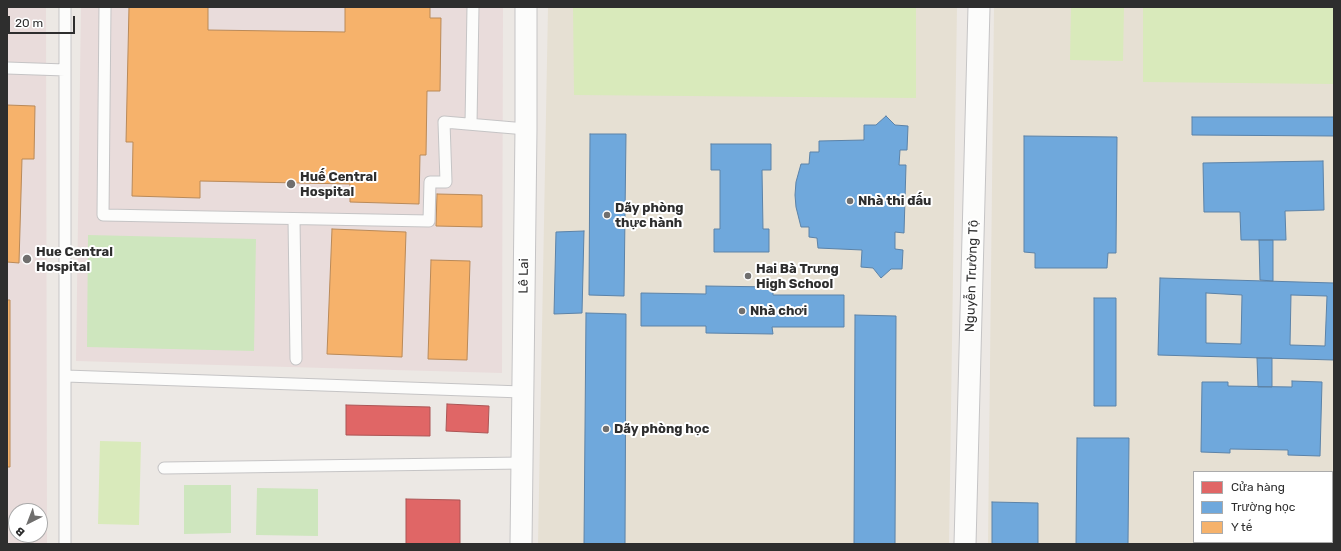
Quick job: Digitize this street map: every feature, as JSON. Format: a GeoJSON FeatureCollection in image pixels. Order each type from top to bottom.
{"type":"FeatureCollection","features":[{"type":"Feature","properties":{"kind":"street","name":"Lê Lai"},"geometry":{"type":"LineString","coordinates":[[521,544],[526,7]]}},
{"type":"Feature","properties":{"kind":"street","name":"Nguyễn Trường Tộ"},"geometry":{"type":"LineString","coordinates":[[965,544],[979,7]]}},
{"type":"Feature","properties":{"kind":"lane"},"geometry":{"type":"LineString","coordinates":[[65,7],[65,544]]}},
{"type":"Feature","properties":{"kind":"lane"},"geometry":{"type":"LineString","coordinates":[[105,7],[103,215],[429,221],[430,182],[446,182],[444,122],[526,128]]}},
{"type":"Feature","properties":{"kind":"lane"},"geometry":{"type":"LineString","coordinates":[[470,124],[473,7]]}},
{"type":"Feature","properties":{"kind":"lane"},"geometry":{"type":"LineString","coordinates":[[7,68],[65,70]]}},
{"type":"Feature","properties":{"kind":"lane"},"geometry":{"type":"LineString","coordinates":[[294,219],[296,359]]}},
{"type":"Feature","properties":{"kind":"lane"},"geometry":{"type":"LineString","coordinates":[[66,376],[522,392]]}},
{"type":"Feature","properties":{"kind":"lane"},"geometry":{"type":"LineString","coordinates":[[164,468],[522,463]]}},
{"type":"Feature","properties":{"kind":"shaded area","name":"Hue Central Hospital"},"geometry":{"type":"Polygon","coordinates":[[[7,7],[46,7],[47,503],[8,503],[8,543],[47,544],[7,544],[7,7]]]}},
{"type":"Feature","properties":{"kind":"shaded area","name":"Huế Central Hospital"},"geometry":{"type":"Polygon","coordinates":[[[81,7],[503,7],[502,373],[76,361],[81,7]]]}},
{"type":"Feature","properties":{"kind":"shaded area","name":"Hai Bà Trưng High School"},"geometry":{"type":"Polygon","coordinates":[[[548,7],[957,7],[949,544],[538,544],[548,7]]]}},
{"type":"Feature","properties":{"kind":"shaded area"},"geometry":{"type":"Polygon","coordinates":[[[994,7],[1334,7],[1334,544],[988,544],[994,7]]]}},
{"type":"Feature","properties":{"kind":"green space"},"geometry":{"type":"Polygon","coordinates":[[[573,7],[916,7],[916,98],[574,95],[573,7]]]}},
{"type":"Feature","properties":{"kind":"green space"},"geometry":{"type":"Polygon","coordinates":[[[1071,7],[1124,7],[1123,61],[1070,60],[1071,7]]]}},
{"type":"Feature","properties":{"kind":"green space"},"geometry":{"type":"Polygon","coordinates":[[[1143,7],[1334,7],[1334,84],[1143,82],[1143,7]]]}},
{"type":"Feature","properties":{"kind":"green space"},"geometry":{"type":"Polygon","coordinates":[[[88,235],[256,239],[254,351],[87,347],[88,235]]]}},
{"type":"Feature","properties":{"kind":"green space"},"geometry":{"type":"Polygon","coordinates":[[[100,441],[141,442],[139,525],[98,524],[100,441]]]}},
{"type":"Feature","properties":{"kind":"green space"},"geometry":{"type":"Polygon","coordinates":[[[184,485],[231,485],[231,533],[184,534],[184,485]]]}},
{"type":"Feature","properties":{"kind":"green space"},"geometry":{"type":"Polygon","coordinates":[[[257,488],[318,489],[318,536],[256,535],[257,488]]]}},
{"type":"Feature","properties":{"kind":"building: Cửa hàng"},"geometry":{"type":"Polygon","coordinates":[[[447,404],[489,406],[488,433],[446,431],[447,404]]]}},
{"type":"Feature","properties":{"kind":"building: Cửa hàng"},"geometry":{"type":"Polygon","coordinates":[[[346,405],[430,407],[430,436],[346,435],[346,405]]]}},
{"type":"Feature","properties":{"kind":"building: Cửa hàng"},"geometry":{"type":"Polygon","coordinates":[[[406,499],[460,500],[460,544],[406,544],[406,499]]]}},
{"type":"Feature","properties":{"kind":"building: Trường học","name":"Nhà thi đấu"},"geometry":{"type":"Polygon","coordinates":[[[886,116],[895,125],[908,126],[907,150],[900,150],[899,165],[906,165],[904,233],[895,232],[895,249],[903,250],[902,269],[891,269],[881,278],[873,268],[861,267],[862,250],[818,248],[817,238],[809,237],[809,227],[801,227],[796,207],[795,195],[796,182],[801,164],[809,164],[810,152],[819,152],[819,141],[864,140],[864,125],[876,125],[886,116]]]}},
{"type":"Feature","properties":{"kind":"building: Trường học"},"geometry":{"type":"Polygon","coordinates":[[[1192,117],[1334,117],[1334,136],[1192,135],[1192,117]]]}},
{"type":"Feature","properties":{"kind":"building: Trường học","name":"Dãy phòng thực hành"},"geometry":{"type":"Polygon","coordinates":[[[590,134],[626,134],[624,296],[589,295],[590,134]]]}},
{"type":"Feature","properties":{"kind":"building: Trường học"},"geometry":{"type":"Polygon","coordinates":[[[1024,136],[1117,137],[1116,253],[1108,253],[1107,268],[1035,268],[1035,253],[1024,252],[1024,136]]]}},
{"type":"Feature","properties":{"kind":"building: Trường học"},"geometry":{"type":"Polygon","coordinates":[[[711,144],[771,144],[771,170],[762,170],[763,229],[769,229],[769,252],[714,252],[714,229],[720,229],[720,170],[711,170],[711,144]]]}},
{"type":"Feature","properties":{"kind":"building: Trường học"},"geometry":{"type":"Polygon","coordinates":[[[1323,161],[1324,210],[1285,211],[1286,240],[1241,240],[1240,212],[1204,212],[1203,163],[1323,161]]]}},
{"type":"Feature","properties":{"kind":"building: Trường học"},"geometry":{"type":"Polygon","coordinates":[[[584,231],[582,313],[554,314],[556,232],[584,231]]]}},
{"type":"Feature","properties":{"kind":"building: Trường học"},"geometry":{"type":"Polygon","coordinates":[[[1259,240],[1273,240],[1273,281],[1260,280],[1259,240]]]}},
{"type":"Feature","properties":{"kind":"building: Trường học"},"geometry":{"type":"Polygon","coordinates":[[[1160,278],[1334,283],[1334,360],[1158,355],[1160,278]],[[1206,293],[1206,343],[1241,344],[1242,295],[1206,293]],[[1291,295],[1290,345],[1325,346],[1327,296],[1291,295]]]}},
{"type":"Feature","properties":{"kind":"building: Trường học","name":"Nhà chơi"},"geometry":{"type":"Polygon","coordinates":[[[706,286],[773,287],[773,295],[844,295],[844,327],[772,327],[773,334],[706,333],[706,326],[641,326],[641,293],[706,294],[706,286]]]}},
{"type":"Feature","properties":{"kind":"building: Trường học"},"geometry":{"type":"Polygon","coordinates":[[[1094,298],[1116,298],[1116,406],[1094,406],[1094,298]]]}},
{"type":"Feature","properties":{"kind":"building: Trường học","name":"Dãy phòng học"},"geometry":{"type":"Polygon","coordinates":[[[586,313],[626,314],[625,544],[584,544],[586,313]]]}},
{"type":"Feature","properties":{"kind":"building: Trường học"},"geometry":{"type":"Polygon","coordinates":[[[855,315],[896,316],[895,544],[854,544],[855,315]]]}},
{"type":"Feature","properties":{"kind":"building: Trường học"},"geometry":{"type":"Polygon","coordinates":[[[1257,358],[1272,358],[1272,387],[1258,387],[1257,358]]]}},
{"type":"Feature","properties":{"kind":"building: Trường học"},"geometry":{"type":"Polygon","coordinates":[[[1292,381],[1322,382],[1320,456],[1288,455],[1288,450],[1230,449],[1230,453],[1201,452],[1202,382],[1228,382],[1228,386],[1292,387],[1292,381]]]}},
{"type":"Feature","properties":{"kind":"building: Trường học"},"geometry":{"type":"Polygon","coordinates":[[[1077,438],[1129,438],[1128,544],[1076,544],[1077,438]]]}},
{"type":"Feature","properties":{"kind":"building: Trường học"},"geometry":{"type":"Polygon","coordinates":[[[992,502],[1038,503],[1038,544],[992,544],[992,502]]]}},
{"type":"Feature","properties":{"kind":"building: Y tế"},"geometry":{"type":"Polygon","coordinates":[[[129,7],[208,7],[208,30],[345,32],[345,7],[430,7],[430,18],[441,18],[440,91],[427,91],[426,155],[420,155],[419,204],[350,202],[350,184],[200,181],[200,198],[132,196],[133,142],[126,142],[129,7]]]}},
{"type":"Feature","properties":{"kind":"building: Y tế"},"geometry":{"type":"Polygon","coordinates":[[[7,105],[35,106],[34,159],[22,159],[19,263],[7,262],[7,105]]]}},
{"type":"Feature","properties":{"kind":"building: Y tế"},"geometry":{"type":"Polygon","coordinates":[[[437,194],[482,195],[482,227],[436,226],[437,194]]]}},
{"type":"Feature","properties":{"kind":"building: Y tế"},"geometry":{"type":"Polygon","coordinates":[[[332,229],[406,232],[402,357],[327,354],[332,229]]]}},
{"type":"Feature","properties":{"kind":"building: Y tế"},"geometry":{"type":"Polygon","coordinates":[[[431,260],[470,261],[467,360],[428,359],[431,260]]]}},
{"type":"Feature","properties":{"kind":"building: Y tế"},"geometry":{"type":"Polygon","coordinates":[[[7,300],[10,300],[10,467],[7,467],[7,300]]]}},
{"type":"Feature","properties":{"kind":"place","name":"Huế Central Hospital"},"geometry":{"type":"Point","coordinates":[291,184]}},
{"type":"Feature","properties":{"kind":"place","name":"Nhà thi đấu"},"geometry":{"type":"Point","coordinates":[850,201]}},
{"type":"Feature","properties":{"kind":"place","name":"Dãy phòng thực hành"},"geometry":{"type":"Point","coordinates":[607,215]}},
{"type":"Feature","properties":{"kind":"place","name":"Hue Central Hospital"},"geometry":{"type":"Point","coordinates":[27,259]}},
{"type":"Feature","properties":{"kind":"place","name":"Hai Bà Trưng High School"},"geometry":{"type":"Point","coordinates":[748,276]}},
{"type":"Feature","properties":{"kind":"place","name":"Nhà chơi"},"geometry":{"type":"Point","coordinates":[742,311]}},
{"type":"Feature","properties":{"kind":"place","name":"Dãy phòng học"},"geometry":{"type":"Point","coordinates":[606,429]}}]}
